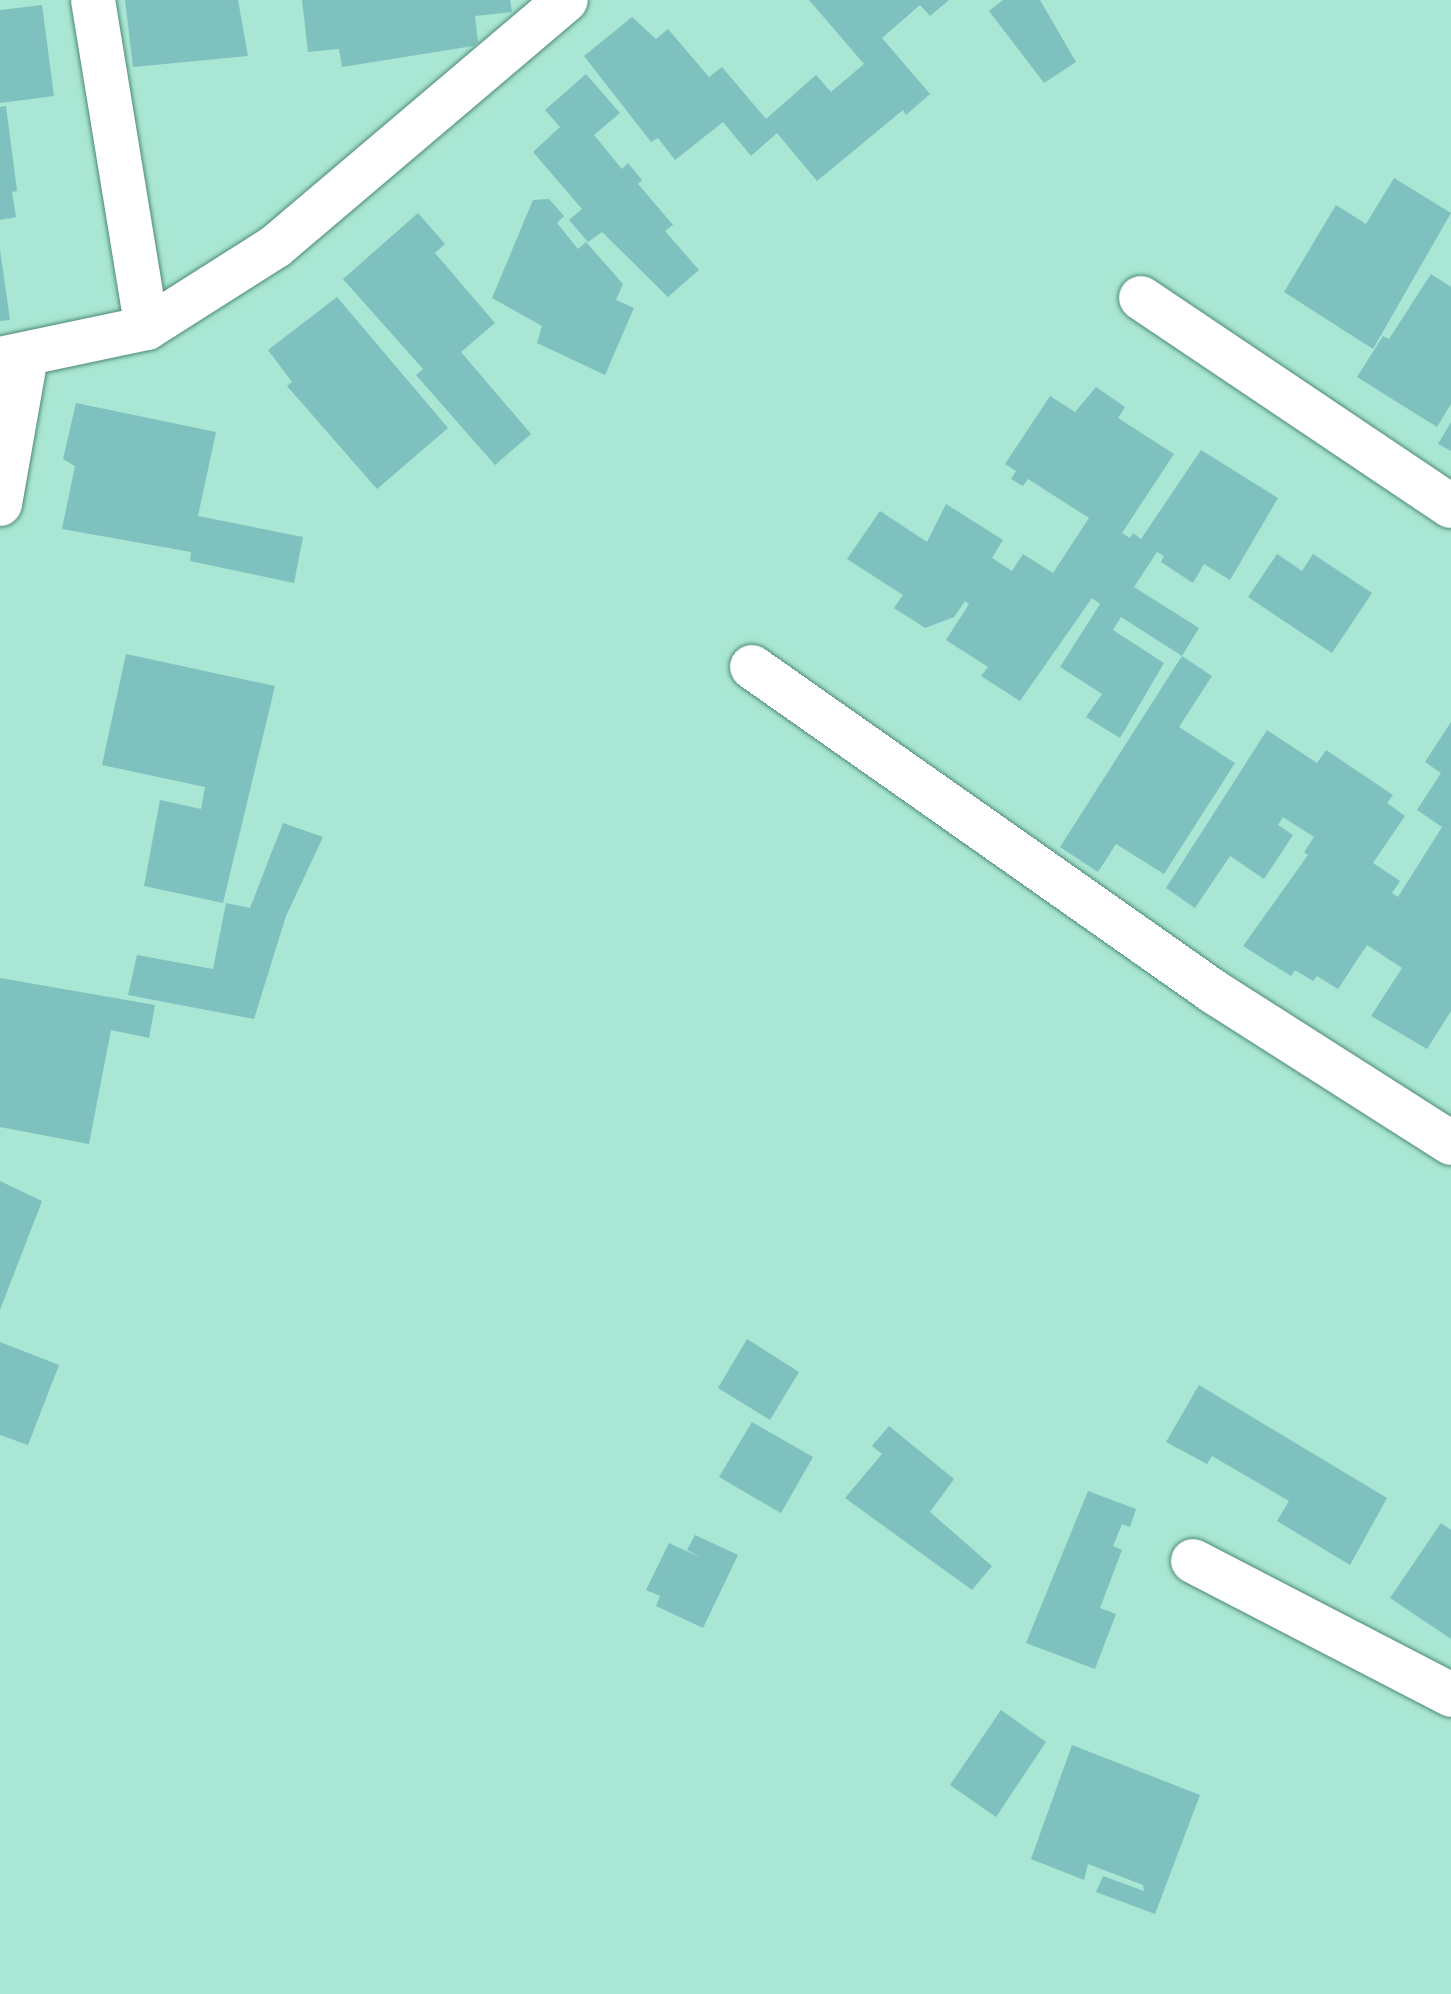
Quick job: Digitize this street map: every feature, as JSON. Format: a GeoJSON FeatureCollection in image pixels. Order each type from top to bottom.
{"type":"FeatureCollection","features":[{"type":"Feature","properties":{"kind":"street"},"geometry":{"type":"LineString","coordinates":[[93,0],[147,328]]}},
{"type":"Feature","properties":{"kind":"street"},"geometry":{"type":"LineString","coordinates":[[0,504],[13,358],[147,328],[276,246],[566,0]]}},
{"type":"Feature","properties":{"kind":"street"},"geometry":{"type":"LineString","coordinates":[[1141,298],[1451,506]]}},
{"type":"Feature","properties":{"kind":"street"},"geometry":{"type":"LineString","coordinates":[[752,667],[1176,966],[1451,1143]]}},
{"type":"Feature","properties":{"kind":"street"},"geometry":{"type":"LineString","coordinates":[[1193,1561],[1451,1695]]}},
{"type":"Feature","properties":{"kind":"building"},"geometry":{"type":"Polygon","coordinates":[[[125,0],[238,0],[248,56],[133,67],[125,0]]]}},
{"type":"Feature","properties":{"kind":"building"},"geometry":{"type":"Polygon","coordinates":[[[302,0],[510,0],[512,12],[475,16],[478,42],[473,46],[342,67],[339,49],[308,52],[302,0]]]}},
{"type":"Feature","properties":{"kind":"building"},"geometry":{"type":"Polygon","coordinates":[[[809,0],[949,0],[930,16],[920,5],[882,38],[930,94],[906,115],[903,110],[817,181],[777,133],[751,156],[723,122],[675,160],[658,138],[651,142],[584,56],[632,17],[656,39],[668,29],[709,77],[722,67],[766,119],[816,75],[831,92],[864,64],[809,0]]]}},
{"type":"Feature","properties":{"kind":"building"},"geometry":{"type":"Polygon","coordinates":[[[1003,0],[1040,0],[1076,62],[1044,83],[989,11],[1003,0]]]}},
{"type":"Feature","properties":{"kind":"building"},"geometry":{"type":"Polygon","coordinates":[[[42,5],[54,96],[0,103],[0,10],[42,5]]]}},
{"type":"Feature","properties":{"kind":"building"},"geometry":{"type":"Polygon","coordinates":[[[586,74],[620,113],[594,135],[622,169],[628,163],[642,180],[638,184],[673,225],[665,231],[699,270],[668,297],[602,232],[588,242],[569,220],[582,209],[533,152],[560,127],[545,110],[586,74]]]}},
{"type":"Feature","properties":{"kind":"building"},"geometry":{"type":"Polygon","coordinates":[[[6,106],[17,191],[12,192],[16,217],[0,220],[0,107],[6,106]]]}},
{"type":"Feature","properties":{"kind":"building"},"geometry":{"type":"Polygon","coordinates":[[[1394,178],[1451,213],[1373,349],[1284,292],[1336,205],[1366,224],[1394,178]]]}},
{"type":"Feature","properties":{"kind":"building"},"geometry":{"type":"Polygon","coordinates":[[[549,199],[564,216],[557,223],[578,249],[586,242],[623,284],[616,300],[634,308],[605,375],[537,343],[542,326],[492,298],[533,200],[549,199]]]}},
{"type":"Feature","properties":{"kind":"building"},"geometry":{"type":"Polygon","coordinates":[[[418,213],[445,244],[435,253],[495,323],[461,352],[531,434],[495,465],[416,375],[423,369],[343,279],[418,213]]]}},
{"type":"Feature","properties":{"kind":"building"},"geometry":{"type":"Polygon","coordinates":[[[0,250],[10,320],[0,321],[0,250]]]}},
{"type":"Feature","properties":{"kind":"building"},"geometry":{"type":"Polygon","coordinates":[[[1431,274],[1451,287],[1451,404],[1437,427],[1357,377],[1383,336],[1389,339],[1431,274]]]}},
{"type":"Feature","properties":{"kind":"building"},"geometry":{"type":"Polygon","coordinates":[[[337,297],[448,428],[377,489],[287,386],[292,382],[268,350],[337,297]]]}},
{"type":"Feature","properties":{"kind":"building"},"geometry":{"type":"Polygon","coordinates":[[[1096,387],[1125,407],[1118,418],[1174,454],[1122,533],[1130,538],[1133,533],[1141,539],[1201,450],[1278,498],[1230,580],[1204,564],[1193,583],[1161,562],[1164,556],[1157,552],[1134,587],[1199,628],[1182,656],[1121,617],[1113,630],[1164,663],[1120,738],[1086,717],[1102,694],[1060,667],[1100,604],[1092,598],[1020,701],[981,676],[988,667],[946,640],[969,604],[965,601],[954,617],[925,628],[894,608],[903,595],[847,559],[880,511],[927,542],[946,504],[1003,540],[992,558],[1012,571],[1023,554],[1053,573],[1089,518],[1028,479],[1023,486],[1011,479],[1016,471],[1005,464],[1050,396],[1075,412],[1096,387]]]}},
{"type":"Feature","properties":{"kind":"building"},"geometry":{"type":"Polygon","coordinates":[[[76,403],[216,432],[198,516],[303,537],[294,583],[190,561],[191,552],[62,529],[75,466],[63,459],[76,403]]]}},
{"type":"Feature","properties":{"kind":"building"},"geometry":{"type":"Polygon","coordinates":[[[1451,422],[1451,451],[1438,444],[1451,422]]]}},
{"type":"Feature","properties":{"kind":"building"},"geometry":{"type":"Polygon","coordinates":[[[1277,554],[1302,571],[1313,554],[1372,593],[1332,653],[1248,597],[1277,554]]]}},
{"type":"Feature","properties":{"kind":"building"},"geometry":{"type":"Polygon","coordinates":[[[126,654],[275,686],[223,903],[144,886],[160,800],[201,809],[205,787],[102,765],[126,654]]]}},
{"type":"Feature","properties":{"kind":"building"},"geometry":{"type":"Polygon","coordinates":[[[1182,656],[1212,676],[1179,727],[1235,763],[1164,874],[1116,844],[1098,872],[1060,847],[1182,656]]]}},
{"type":"Feature","properties":{"kind":"building"},"geometry":{"type":"Polygon","coordinates":[[[1451,722],[1451,1011],[1427,1049],[1371,1016],[1402,968],[1367,945],[1338,989],[1317,976],[1313,981],[1295,970],[1291,976],[1243,946],[1308,855],[1304,852],[1314,837],[1283,817],[1278,825],[1293,835],[1264,879],[1230,856],[1195,908],[1166,888],[1267,730],[1317,763],[1326,750],[1393,795],[1387,803],[1405,816],[1373,863],[1400,881],[1392,893],[1398,897],[1442,827],[1417,810],[1441,773],[1425,762],[1451,722]]]}},
{"type":"Feature","properties":{"kind":"building"},"geometry":{"type":"Polygon","coordinates":[[[283,823],[323,837],[286,916],[254,1019],[128,995],[137,955],[213,969],[226,903],[250,908],[283,823]]]}},
{"type":"Feature","properties":{"kind":"building"},"geometry":{"type":"Polygon","coordinates":[[[0,978],[155,1005],[149,1038],[111,1030],[89,1144],[0,1127],[0,978]]]}},
{"type":"Feature","properties":{"kind":"building"},"geometry":{"type":"Polygon","coordinates":[[[0,1181],[42,1201],[0,1310],[0,1181]]]}},
{"type":"Feature","properties":{"kind":"building"},"geometry":{"type":"Polygon","coordinates":[[[747,1339],[799,1372],[770,1420],[718,1388],[747,1339]]]}},
{"type":"Feature","properties":{"kind":"building"},"geometry":{"type":"Polygon","coordinates":[[[0,1342],[59,1365],[28,1445],[0,1435],[0,1342]]]}},
{"type":"Feature","properties":{"kind":"building"},"geometry":{"type":"Polygon","coordinates":[[[1199,1385],[1387,1498],[1350,1565],[1277,1521],[1289,1501],[1212,1456],[1207,1464],[1166,1442],[1199,1385]]]}},
{"type":"Feature","properties":{"kind":"building"},"geometry":{"type":"Polygon","coordinates":[[[752,1422],[813,1457],[781,1513],[719,1477],[752,1422]]]}},
{"type":"Feature","properties":{"kind":"building"},"geometry":{"type":"Polygon","coordinates":[[[889,1426],[954,1479],[930,1512],[992,1566],[972,1590],[845,1498],[882,1454],[872,1446],[889,1426]]]}},
{"type":"Feature","properties":{"kind":"building"},"geometry":{"type":"Polygon","coordinates":[[[1088,1491],[1136,1509],[1130,1527],[1122,1524],[1113,1546],[1122,1550],[1100,1608],[1116,1614],[1095,1669],[1026,1643],[1088,1491]]]}},
{"type":"Feature","properties":{"kind":"building"},"geometry":{"type":"Polygon","coordinates":[[[1441,1523],[1451,1530],[1451,1639],[1390,1598],[1441,1523]]]}},
{"type":"Feature","properties":{"kind":"building"},"geometry":{"type":"Polygon","coordinates":[[[695,1535],[738,1555],[703,1628],[656,1606],[660,1596],[646,1590],[669,1543],[701,1558],[687,1550],[695,1535]]]}},
{"type":"Feature","properties":{"kind":"building"},"geometry":{"type":"Polygon","coordinates":[[[1001,1710],[1046,1742],[996,1817],[950,1785],[1001,1710]]]}},
{"type":"Feature","properties":{"kind":"building"},"geometry":{"type":"Polygon","coordinates":[[[1072,1745],[1200,1795],[1155,1914],[1096,1892],[1103,1876],[1144,1891],[1143,1885],[1088,1864],[1084,1880],[1031,1859],[1072,1745]]]}}]}
